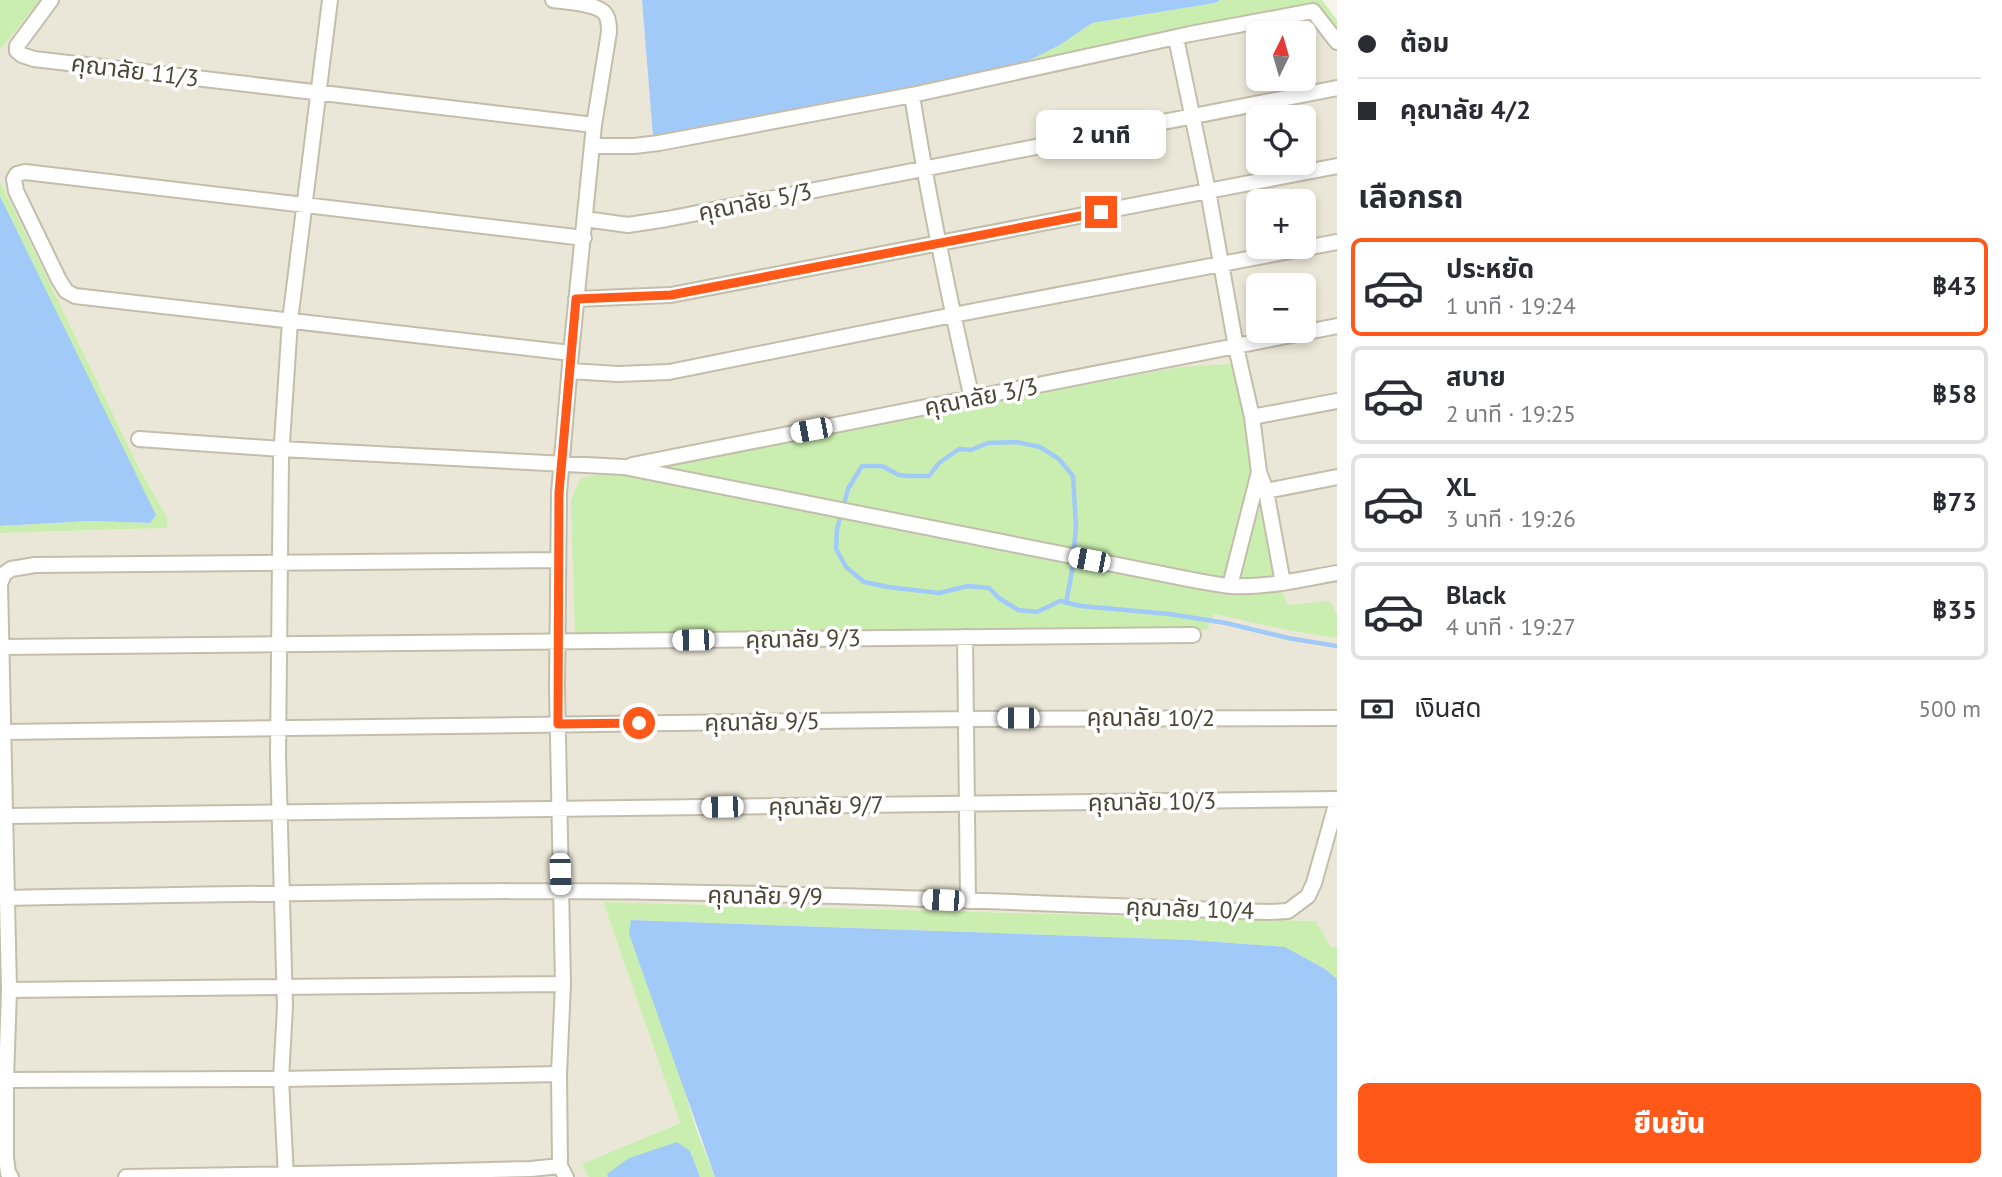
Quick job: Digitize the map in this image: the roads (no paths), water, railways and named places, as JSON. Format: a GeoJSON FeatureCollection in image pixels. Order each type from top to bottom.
{"type":"FeatureCollection","features":[{"type":"Feature","properties":{"kind":"street","name":"คุณาลัย 11/3"},"geometry":{"type":"LineString","coordinates":[[51,0],[17,47],[17,51],[22,55],[34,59],[317,93]]}},
{"type":"Feature","properties":{"kind":"street"},"geometry":{"type":"LineString","coordinates":[[286,1176],[281,1079],[284,987],[278,729],[281,449],[290,321],[330,0]]}},
{"type":"Feature","properties":{"kind":"street"},"geometry":{"type":"LineString","coordinates":[[126,1177],[563,1172],[559,1074],[563,984],[557,641],[559,493],[570,354],[594,125],[609,22],[602,10],[595,7],[553,0]]}},
{"type":"Feature","properties":{"kind":"street"},"geometry":{"type":"LineString","coordinates":[[593,146],[659,143],[912,95],[1313,11],[1337,42]]}},
{"type":"Feature","properties":{"kind":"street"},"geometry":{"type":"LineString","coordinates":[[1176,38],[1252,417],[1259,472],[1266,491],[1283,583]]}},
{"type":"Feature","properties":{"kind":"street","name":"คุณาลัย 5/3"},"geometry":{"type":"LineString","coordinates":[[585,219],[628,225],[649,222],[1337,88]]}},
{"type":"Feature","properties":{"kind":"street"},"geometry":{"type":"LineString","coordinates":[[317,93],[594,125]]}},
{"type":"Feature","properties":{"kind":"street"},"geometry":{"type":"LineString","coordinates":[[912,95],[923,168],[972,398]]}},
{"type":"Feature","properties":{"kind":"street"},"geometry":{"type":"LineString","coordinates":[[576,299],[671,295],[1337,166]]}},
{"type":"Feature","properties":{"kind":"street"},"geometry":{"type":"LineString","coordinates":[[570,354],[75,296],[66,291],[60,281],[16,191],[14,179],[17,174],[25,172],[584,238]]}},
{"type":"Feature","properties":{"kind":"street"},"geometry":{"type":"LineString","coordinates":[[570,370],[618,374],[669,372],[1337,242]]}},
{"type":"Feature","properties":{"kind":"street","name":"คุณาลัย 3/3"},"geometry":{"type":"LineString","coordinates":[[624,467],[1337,326]]}},
{"type":"Feature","properties":{"kind":"street"},"geometry":{"type":"LineString","coordinates":[[1252,417],[1337,401]]}},
{"type":"Feature","properties":{"kind":"street"},"geometry":{"type":"LineString","coordinates":[[139,439],[624,467],[1230,586],[1283,583],[1337,573]]}},
{"type":"Feature","properties":{"kind":"street"},"geometry":{"type":"LineString","coordinates":[[1230,586],[1259,472]]}},
{"type":"Feature","properties":{"kind":"street"},"geometry":{"type":"LineString","coordinates":[[1266,491],[1337,477]]}},
{"type":"Feature","properties":{"kind":"street"},"geometry":{"type":"LineString","coordinates":[[11,1177],[6,1157],[9,990],[0,584],[4,574],[11,569],[35,565],[558,560]]}},
{"type":"Feature","properties":{"kind":"street","name":"คุณาลัย 9/3"},"geometry":{"type":"LineString","coordinates":[[1,647],[1193,635]]}},
{"type":"Feature","properties":{"kind":"street"},"geometry":{"type":"LineString","coordinates":[[965,637],[968,901]]}},
{"type":"Feature","properties":{"kind":"street","name":"คุณาลัย 10/2"},"geometry":{"type":"LineString","coordinates":[[966,719],[1337,718]]}},
{"type":"Feature","properties":{"kind":"street","name":"คุณาลัย 9/5"},"geometry":{"type":"LineString","coordinates":[[5,732],[966,719]]}},
{"type":"Feature","properties":{"kind":"street","name":"คุณาลัย 10/3"},"geometry":{"type":"LineString","coordinates":[[967,804],[1337,800]]}},
{"type":"Feature","properties":{"kind":"street","name":"คุณาลัย 10/4"},"geometry":{"type":"LineString","coordinates":[[968,901],[1288,911],[1308,897],[1337,800]]}},
{"type":"Feature","properties":{"kind":"street","name":"คุณาลัย 9/7"},"geometry":{"type":"LineString","coordinates":[[6,816],[967,804]]}},
{"type":"Feature","properties":{"kind":"street","name":"คุณาลัย 9/9"},"geometry":{"type":"LineString","coordinates":[[7,898],[561,891],[968,901]]}},
{"type":"Feature","properties":{"kind":"street"},"geometry":{"type":"LineString","coordinates":[[9,990],[563,984]]}},
{"type":"Feature","properties":{"kind":"street"},"geometry":{"type":"LineString","coordinates":[[6,1080],[559,1074]]}},
{"type":"Feature","properties":{"kind":"water"},"geometry":{"type":"Polygon","coordinates":[[[642,0],[1220,0],[1092,23],[1060,45],[1020,65],[653,137],[642,0]]]}},
{"type":"Feature","properties":{"kind":"water"},"geometry":{"type":"Polygon","coordinates":[[[0,196],[156,515],[150,523],[91,521],[0,526],[0,196]]]}},
{"type":"Feature","properties":{"kind":"water"},"geometry":{"type":"Polygon","coordinates":[[[631,920],[1192,940],[1285,947],[1325,969],[1337,979],[1337,1177],[715,1177],[629,934],[631,920]]]}},
{"type":"Feature","properties":{"kind":"water"},"geometry":{"type":"Polygon","coordinates":[[[677,1142],[690,1151],[700,1177],[608,1177],[607,1174],[629,1158],[677,1142]]]}},
{"type":"Feature","properties":{"kind":"waterway"},"geometry":{"type":"LineString","coordinates":[[1066,603],[1072,571],[1076,526],[1073,476],[1059,459],[1040,447],[1016,442],[988,443],[971,450],[959,449],[939,463],[929,476],[899,475],[882,466],[862,466],[848,489],[837,529],[836,549],[846,567],[864,582],[939,593],[968,586],[989,588],[1018,610],[1037,612],[1060,601],[1081,606],[1169,614],[1226,623],[1288,638],[1337,646]]}}]}
